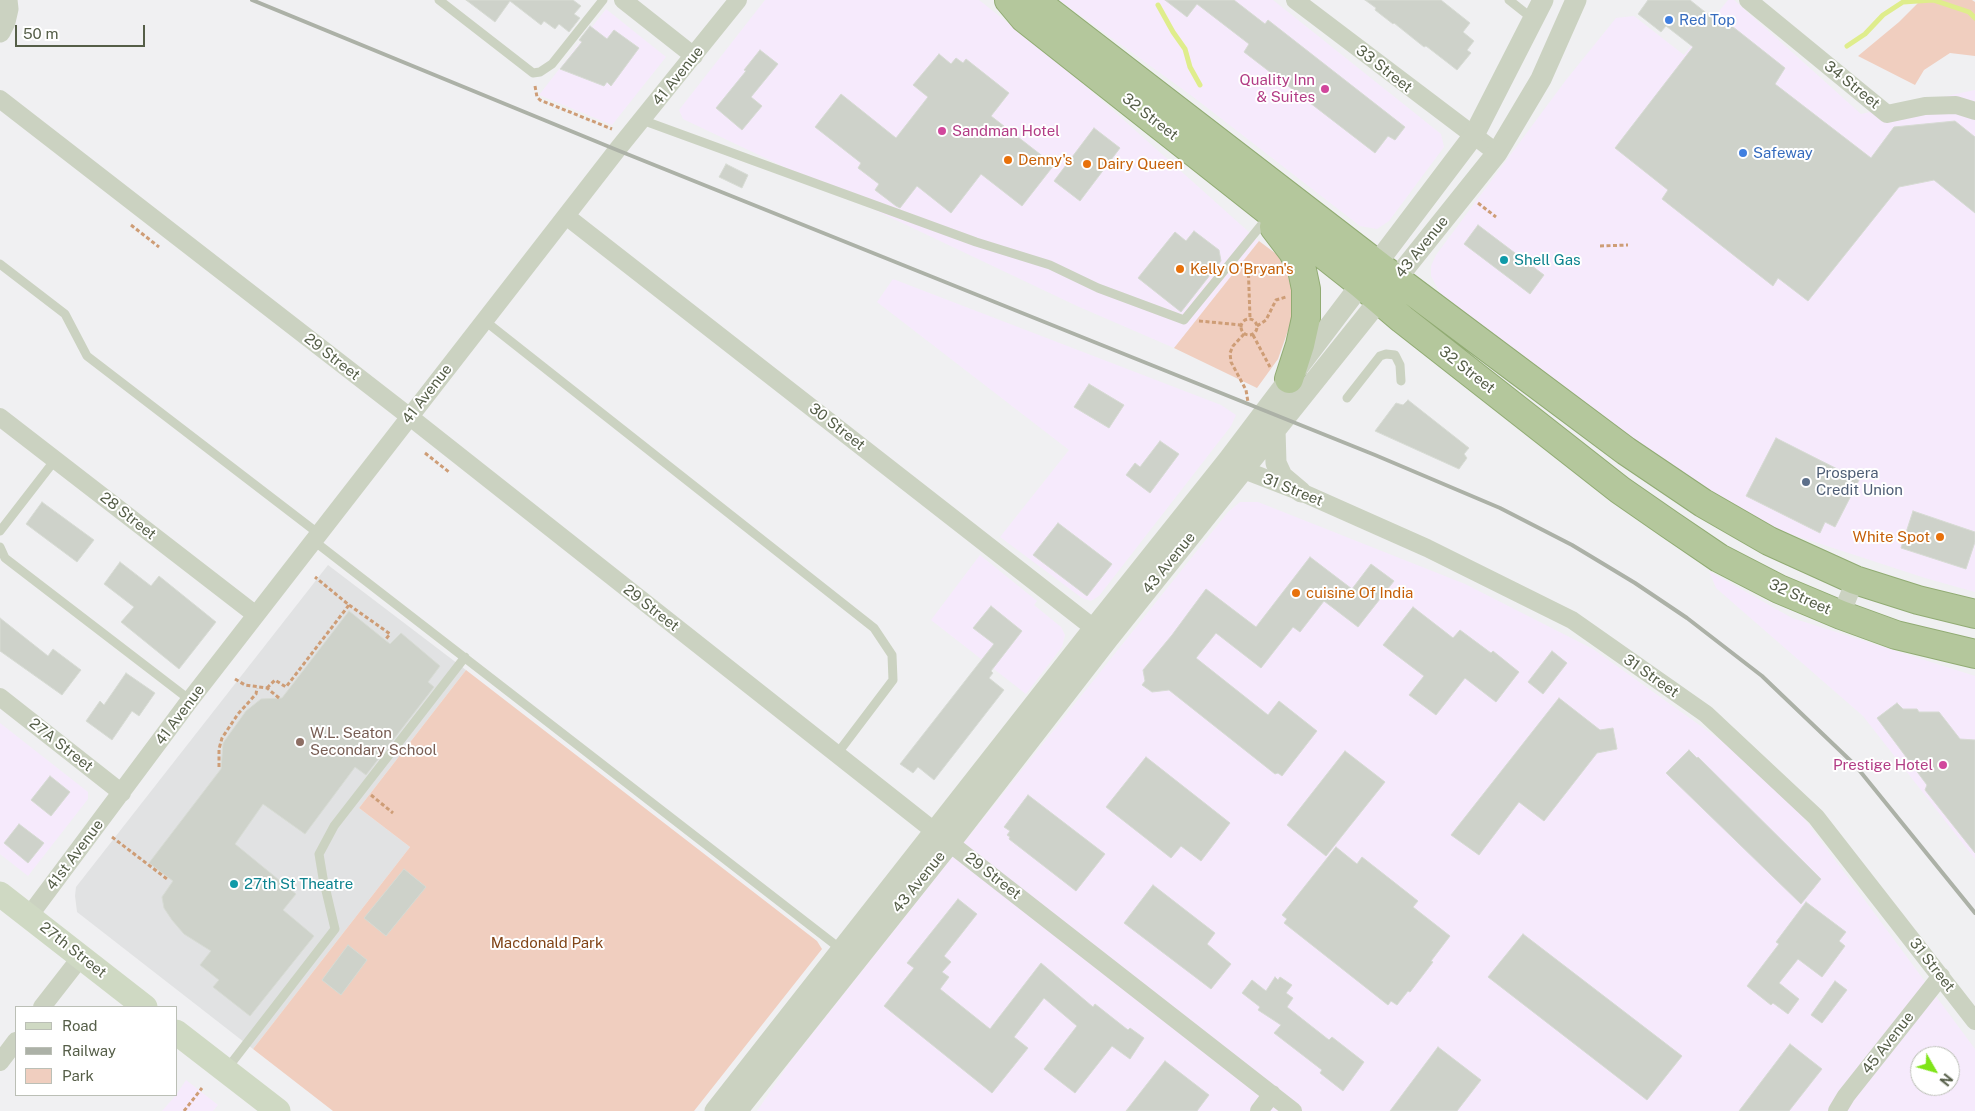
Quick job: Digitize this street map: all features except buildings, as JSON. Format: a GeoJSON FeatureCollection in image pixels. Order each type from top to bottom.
{"type":"FeatureCollection","features":[{"type":"Feature","properties":{"kind":"highway","name":"32 Street"},"geometry":{"type":"LineString","coordinates":[[1009,0],[1024,18],[1248,194],[1703,503],[1769,540],[1855,580],[1918,600],[1975,614]]}},
{"type":"Feature","properties":{"kind":"highway","name":"32 Street"},"geometry":{"type":"LineString","coordinates":[[1034,0],[1379,282],[1402,319],[1606,478],[1669,524],[1720,558],[1779,589],[1841,615],[1896,635],[1975,654]]}},
{"type":"Feature","properties":{"kind":"highway"},"geometry":{"type":"LineString","coordinates":[[1248,194],[1293,252],[1302,270],[1306,289],[1306,318],[1300,346],[1281,376]]}},
{"type":"Feature","properties":{"kind":"main road","name":"27th Street"},"geometry":{"type":"LineString","coordinates":[[0,894],[144,1006]]}},
{"type":"Feature","properties":{"kind":"main road"},"geometry":{"type":"LineString","coordinates":[[178,1034],[278,1111]]}},
{"type":"Feature","properties":{"kind":"street"},"geometry":{"type":"LineString","coordinates":[[0,32],[8,9],[7,0]]}},
{"type":"Feature","properties":{"kind":"street"},"geometry":{"type":"LineString","coordinates":[[623,0],[694,56]]}},
{"type":"Feature","properties":{"kind":"street","name":"41 Avenue"},"geometry":{"type":"LineString","coordinates":[[122,793],[190,700],[484,321],[738,0]]}},
{"type":"Feature","properties":{"kind":"street","name":"33 Street"},"geometry":{"type":"LineString","coordinates":[[1295,0],[1442,114],[1474,135],[1496,154]]}},
{"type":"Feature","properties":{"kind":"street","name":"43 Avenue"},"geometry":{"type":"LineString","coordinates":[[737,1111],[942,837],[1101,633],[1236,465],[1275,429],[1379,282],[1474,135],[1543,0]]}},
{"type":"Feature","properties":{"kind":"street","name":"43 Avenue"},"geometry":{"type":"LineString","coordinates":[[1236,465],[1281,376],[1379,282],[1496,154],[1541,79],[1576,0]]}},
{"type":"Feature","properties":{"kind":"street","name":"34 Street"},"geometry":{"type":"LineString","coordinates":[[1748,0],[1887,114],[1925,106],[1956,105],[1975,111]]}},
{"type":"Feature","properties":{"kind":"street","name":"29 Street"},"geometry":{"type":"LineString","coordinates":[[2,100],[410,417],[1293,1111]]}},
{"type":"Feature","properties":{"kind":"street","name":"30 Street"},"geometry":{"type":"LineString","coordinates":[[566,216],[1101,633]]}},
{"type":"Feature","properties":{"kind":"street","name":"28 Street"},"geometry":{"type":"LineString","coordinates":[[0,417],[256,615]]}},
{"type":"Feature","properties":{"kind":"street"},"geometry":{"type":"LineString","coordinates":[[1275,429],[1276,463],[1282,476],[1301,492]]}},
{"type":"Feature","properties":{"kind":"street","name":"31 Street"},"geometry":{"type":"LineString","coordinates":[[1236,465],[1427,548],[1572,620],[1706,714],[1816,818],[1975,1022]]}},
{"type":"Feature","properties":{"kind":"street"},"geometry":{"type":"LineString","coordinates":[[1841,615],[1855,580]]}},
{"type":"Feature","properties":{"kind":"street","name":"27A Street"},"geometry":{"type":"LineString","coordinates":[[0,698],[122,793]]}},
{"type":"Feature","properties":{"kind":"street","name":"41st Avenue"},"geometry":{"type":"LineString","coordinates":[[29,916],[122,793]]}},
{"type":"Feature","properties":{"kind":"street","name":"43 Avenue"},"geometry":{"type":"LineString","coordinates":[[715,1111],[842,950],[942,837]]}},
{"type":"Feature","properties":{"kind":"street"},"geometry":{"type":"LineString","coordinates":[[43,1006],[81,957]]}},
{"type":"Feature","properties":{"kind":"street","name":"45 Avenue"},"geometry":{"type":"LineString","coordinates":[[1837,1111],[1846,1096],[1941,976]]}},
{"type":"Feature","properties":{"kind":"street"},"geometry":{"type":"LineString","coordinates":[[0,1062],[15,1042]]}},
{"type":"Feature","properties":{"kind":"street"},"geometry":{"type":"LineString","coordinates":[[1259,1111],[1272,1094]]}},
{"type":"Feature","properties":{"kind":"lane"},"geometry":{"type":"LineString","coordinates":[[439,0],[533,73],[540,72],[552,64],[603,0]]}},
{"type":"Feature","properties":{"kind":"lane"},"geometry":{"type":"LineString","coordinates":[[1509,0],[1533,19]]}},
{"type":"Feature","properties":{"kind":"lane"},"geometry":{"type":"LineString","coordinates":[[642,120],[976,242],[1050,265],[1098,288],[1184,320],[1267,218]]}},
{"type":"Feature","properties":{"kind":"lane"},"geometry":{"type":"LineString","coordinates":[[0,264],[65,314],[87,356],[317,537],[464,657],[842,950]]}},
{"type":"Feature","properties":{"kind":"lane"},"geometry":{"type":"LineString","coordinates":[[484,321],[874,628],[892,655],[893,680],[837,754]]}},
{"type":"Feature","properties":{"kind":"lane"},"geometry":{"type":"LineString","coordinates":[[1347,398],[1380,356],[1386,354],[1394,355],[1400,365],[1401,381]]}},
{"type":"Feature","properties":{"kind":"lane"},"geometry":{"type":"LineString","coordinates":[[0,531],[55,460]]}},
{"type":"Feature","properties":{"kind":"lane"},"geometry":{"type":"LineString","coordinates":[[0,547],[5,558],[190,700]]}},
{"type":"Feature","properties":{"kind":"lane"},"geometry":{"type":"LineString","coordinates":[[226,1070],[335,929],[322,878],[320,854],[334,826],[464,657]]}},
{"type":"Feature","properties":{"kind":"path"},"geometry":{"type":"LineString","coordinates":[[533,73],[536,96],[540,100],[612,129]]}},
{"type":"Feature","properties":{"kind":"path"},"geometry":{"type":"LineString","coordinates":[[1476,201],[1496,217]]}},
{"type":"Feature","properties":{"kind":"path"},"geometry":{"type":"LineString","coordinates":[[1247,243],[1250,318]]}},
{"type":"Feature","properties":{"kind":"path"},"geometry":{"type":"LineString","coordinates":[[1600,246],[1628,245]]}},
{"type":"Feature","properties":{"kind":"path"},"geometry":{"type":"LineString","coordinates":[[1252,335],[1256,331],[1257,326],[1266,320],[1276,300],[1288,296]]}},
{"type":"Feature","properties":{"kind":"path"},"geometry":{"type":"LineString","coordinates":[[1244,334],[1241,325],[1250,318]]}},
{"type":"Feature","properties":{"kind":"path"},"geometry":{"type":"LineString","coordinates":[[1250,318],[1255,321],[1257,326]]}},
{"type":"Feature","properties":{"kind":"path"},"geometry":{"type":"LineString","coordinates":[[1184,320],[1241,325]]}},
{"type":"Feature","properties":{"kind":"path"},"geometry":{"type":"LineString","coordinates":[[1244,334],[1252,335],[1281,376]]}},
{"type":"Feature","properties":{"kind":"path"},"geometry":{"type":"LineString","coordinates":[[1244,334],[1233,346],[1230,353],[1231,362],[1246,390],[1249,404]]}},
{"type":"Feature","properties":{"kind":"path"},"geometry":{"type":"LineString","coordinates":[[315,577],[349,605],[390,634],[385,640]]}},
{"type":"Feature","properties":{"kind":"path"},"geometry":{"type":"LineString","coordinates":[[267,688],[275,680],[286,687],[349,605]]}},
{"type":"Feature","properties":{"kind":"path"},"geometry":{"type":"LineString","coordinates":[[236,679],[245,686],[267,688],[279,698]]}},
{"type":"Feature","properties":{"kind":"path"},"geometry":{"type":"LineString","coordinates":[[219,766],[219,749],[222,738],[238,714],[256,694],[257,688]]}},
{"type":"Feature","properties":{"kind":"path"},"geometry":{"type":"LineString","coordinates":[[363,788],[393,813]]}},
{"type":"Feature","properties":{"kind":"path"},"geometry":{"type":"LineString","coordinates":[[112,837],[168,879]]}},
{"type":"Feature","properties":{"kind":"path"},"geometry":{"type":"LineString","coordinates":[[184,1111],[202,1088]]}},
{"type":"Feature","properties":{"kind":"shaded area"},"geometry":{"type":"Polygon","coordinates":[[[765,0],[979,0],[1070,72],[1259,241],[1174,348],[1077,306],[683,119],[679,110],[765,0]]]}},
{"type":"Feature","properties":{"kind":"shaded area"},"geometry":{"type":"Polygon","coordinates":[[[1059,0],[1273,0],[1441,134],[1444,147],[1389,221],[1377,229],[1360,226],[1192,96],[1059,0]]]}},
{"type":"Feature","properties":{"kind":"shaded area"},"geometry":{"type":"Polygon","coordinates":[[[1728,0],[1734,0],[1861,114],[1975,90],[1975,592],[1925,578],[1778,530],[1723,501],[1603,421],[1440,293],[1431,276],[1431,266],[1436,255],[1566,80],[1616,18],[1634,16],[1684,55],[1728,0]]]}},
{"type":"Feature","properties":{"kind":"shaded area"},"geometry":{"type":"Polygon","coordinates":[[[606,9],[666,57],[612,125],[539,95],[606,9]]]}},
{"type":"Feature","properties":{"kind":"shaded area"},"geometry":{"type":"Polygon","coordinates":[[[893,279],[1221,405],[1236,415],[1231,426],[1099,596],[1091,601],[1082,598],[1000,537],[1069,450],[877,302],[893,279]]]}},
{"type":"Feature","properties":{"kind":"shaded area"},"geometry":{"type":"Polygon","coordinates":[[[1240,502],[1258,502],[1465,584],[1593,649],[1775,779],[1975,1049],[1975,1111],[757,1111],[790,1062],[1228,512],[1240,502]]]}},
{"type":"Feature","properties":{"kind":"shaded area"},"geometry":{"type":"Polygon","coordinates":[[[980,555],[1037,601],[1034,605],[1061,627],[1065,635],[1062,647],[1026,694],[931,620],[980,555]]]}},
{"type":"Feature","properties":{"kind":"shaded area","name":"W.L. Seaton Secondary School"},"geometry":{"type":"Polygon","coordinates":[[[328,565],[466,670],[359,808],[410,847],[253,1049],[77,912],[76,887],[328,565]]]}},
{"type":"Feature","properties":{"kind":"shaded area"},"geometry":{"type":"Polygon","coordinates":[[[1709,571],[1792,618],[1975,676],[1975,859],[1863,716],[1716,588],[1709,571]]]}},
{"type":"Feature","properties":{"kind":"shaded area"},"geometry":{"type":"Polygon","coordinates":[[[0,723],[88,792],[88,799],[28,876],[0,854],[0,723]]]}},
{"type":"Feature","properties":{"kind":"shaded area"},"geometry":{"type":"Polygon","coordinates":[[[186,1080],[218,1105],[213,1111],[162,1111],[175,1096],[178,1096],[178,1092],[186,1080]]]}},
{"type":"Feature","properties":{"kind":"green space"},"geometry":{"type":"Polygon","coordinates":[[[1921,0],[1972,0],[1975,2],[1975,56],[1950,53],[1924,70],[1915,85],[1858,56],[1899,22],[1921,0]]]}},
{"type":"Feature","properties":{"kind":"green space"},"geometry":{"type":"Polygon","coordinates":[[[1259,241],[1279,256],[1287,273],[1293,294],[1291,322],[1278,359],[1257,388],[1174,348],[1259,241]]]}},
{"type":"Feature","properties":{"kind":"green space","name":"Macdonald Park"},"geometry":{"type":"Polygon","coordinates":[[[466,670],[817,941],[822,949],[694,1111],[333,1111],[253,1049],[410,847],[359,808],[466,670]]]}},
{"type":"Feature","properties":{"kind":"waterway"},"geometry":{"type":"LineString","coordinates":[[1847,46],[1865,34],[1883,15],[1903,2],[1933,0],[1969,12],[1975,18]]}},
{"type":"Feature","properties":{"kind":"waterway"},"geometry":{"type":"LineString","coordinates":[[1158,5],[1185,49],[1190,67],[1200,85]]}},
{"type":"Feature","properties":{"kind":"railway"},"geometry":{"type":"LineString","coordinates":[[252,0],[617,150],[1375,455],[1500,508],[1572,545],[1635,583],[1687,618],[1762,676],[1855,765],[1975,913]]}},
{"type":"Feature","properties":{"kind":"place","name":"Red Top"},"geometry":{"type":"Point","coordinates":[1669,20]}},
{"type":"Feature","properties":{"kind":"place","name":"Quality Inn & Suites"},"geometry":{"type":"Point","coordinates":[1325,89]}},
{"type":"Feature","properties":{"kind":"place","name":"Sandman Hotel"},"geometry":{"type":"Point","coordinates":[942,131]}},
{"type":"Feature","properties":{"kind":"place","name":"Safeway"},"geometry":{"type":"Point","coordinates":[1743,153]}},
{"type":"Feature","properties":{"kind":"place","name":"Denny's"},"geometry":{"type":"Point","coordinates":[1008,160]}},
{"type":"Feature","properties":{"kind":"place","name":"Dairy Queen"},"geometry":{"type":"Point","coordinates":[1087,164]}},
{"type":"Feature","properties":{"kind":"place","name":"Shell Gas"},"geometry":{"type":"Point","coordinates":[1504,260]}},
{"type":"Feature","properties":{"kind":"place","name":"Kelly O'Bryan's"},"geometry":{"type":"Point","coordinates":[1180,269]}},
{"type":"Feature","properties":{"kind":"place","name":"Prospera Credit Union"},"geometry":{"type":"Point","coordinates":[1806,482]}},
{"type":"Feature","properties":{"kind":"place","name":"White Spot"},"geometry":{"type":"Point","coordinates":[1940,537]}},
{"type":"Feature","properties":{"kind":"place","name":"cuisine Of India"},"geometry":{"type":"Point","coordinates":[1296,593]}},
{"type":"Feature","properties":{"kind":"place","name":"W.L. Seaton Secondary School"},"geometry":{"type":"Point","coordinates":[300,742]}},
{"type":"Feature","properties":{"kind":"place","name":"Prestige Hotel"},"geometry":{"type":"Point","coordinates":[1943,765]}},
{"type":"Feature","properties":{"kind":"place","name":"27th St Theatre"},"geometry":{"type":"Point","coordinates":[234,884]}}]}
